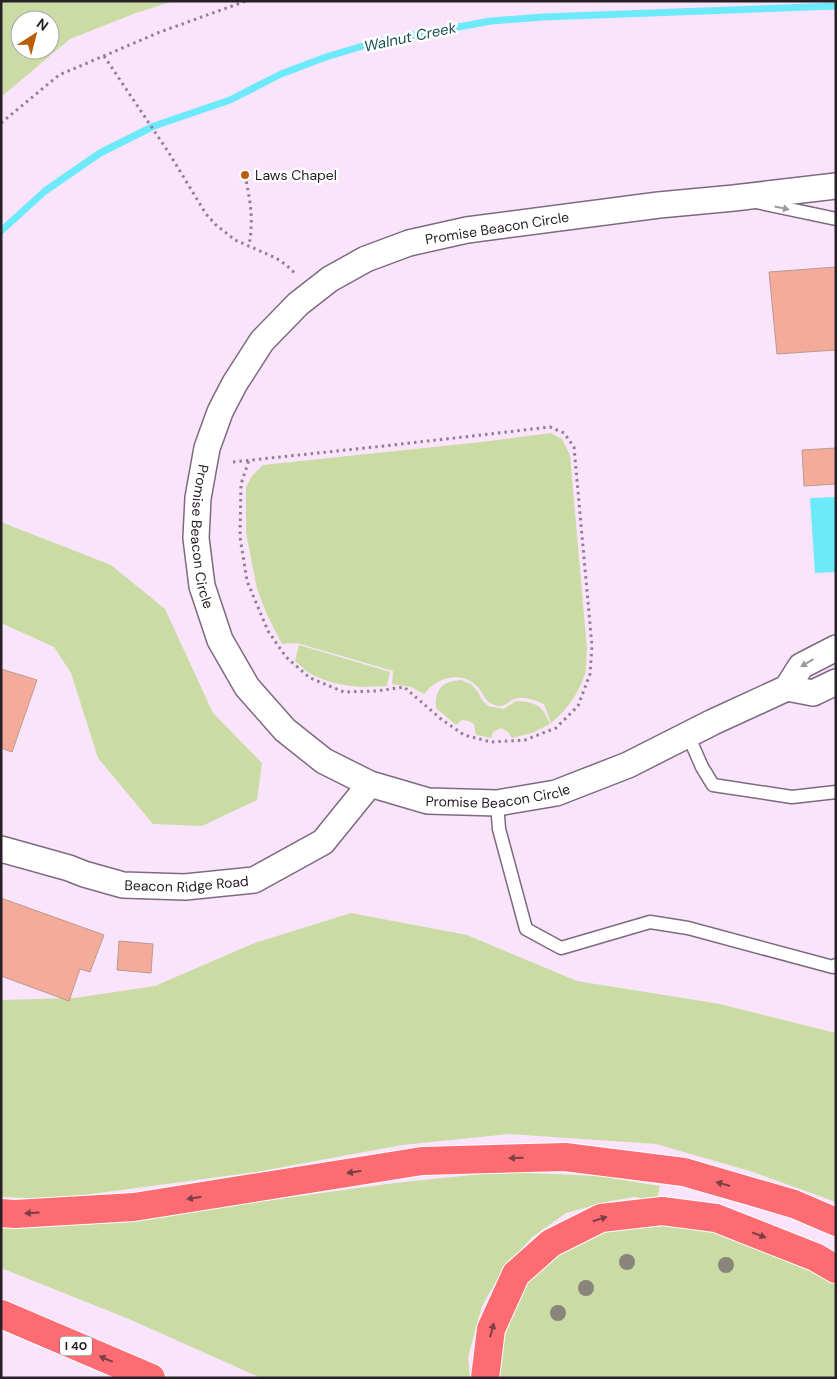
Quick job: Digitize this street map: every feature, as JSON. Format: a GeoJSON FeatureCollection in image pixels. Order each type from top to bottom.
{"type":"FeatureCollection","features":[{"type":"Feature","properties":{"kind":"highway"},"geometry":{"type":"LineString","coordinates":[[1,1213],[15,1214],[134,1207],[422,1161],[565,1157],[684,1172],[794,1204],[836,1222]]}},
{"type":"Feature","properties":{"kind":"highway"},"geometry":{"type":"LineString","coordinates":[[485,1378],[491,1329],[516,1274],[551,1243],[601,1218],[662,1211],[716,1218],[814,1257],[836,1269]]}},
{"type":"Feature","properties":{"kind":"highway","name":"I 40"},"geometry":{"type":"LineString","coordinates":[[1,1314],[151,1378]]}},
{"type":"Feature","properties":{"kind":"street","name":"Promise Beacon Circle"},"geometry":{"type":"LineString","coordinates":[[787,688],[688,734],[628,765],[556,793],[497,803],[428,800],[370,784],[324,760],[285,730],[247,688],[220,640],[202,586],[196,538],[198,498],[207,448],[220,412],[262,340],[298,304],[330,279],[366,259],[409,243],[467,230],[659,205],[836,186]]}},
{"type":"Feature","properties":{"kind":"street"},"geometry":{"type":"LineString","coordinates":[[836,648],[801,666],[787,688],[813,693],[836,682]]}},
{"type":"Feature","properties":{"kind":"street","name":"Beacon Ridge Road"},"geometry":{"type":"LineString","coordinates":[[1,849],[123,885],[185,887],[254,880],[323,842],[370,784]]}},
{"type":"Feature","properties":{"kind":"lane"},"geometry":{"type":"LineString","coordinates":[[734,198],[836,219]]}},
{"type":"Feature","properties":{"kind":"lane"},"geometry":{"type":"LineString","coordinates":[[688,734],[702,767],[713,786],[792,797],[836,792]]}},
{"type":"Feature","properties":{"kind":"lane"},"geometry":{"type":"LineString","coordinates":[[497,803],[499,829],[526,929],[561,948],[650,922],[688,928],[833,967],[836,965]]}},
{"type":"Feature","properties":{"kind":"path"},"geometry":{"type":"LineString","coordinates":[[1,122],[59,75],[160,32],[246,1]]}},
{"type":"Feature","properties":{"kind":"path"},"geometry":{"type":"LineString","coordinates":[[104,56],[206,214],[216,225],[235,240],[276,258],[299,278]]}},
{"type":"Feature","properties":{"kind":"path"},"geometry":{"type":"LineString","coordinates":[[245,175],[252,208],[252,229],[249,245]]}},
{"type":"Feature","properties":{"kind":"path"},"geometry":{"type":"LineString","coordinates":[[233,462],[248,460],[393,446],[550,427],[564,433],[574,447],[592,646],[590,674],[578,706],[556,728],[525,740],[491,742],[464,735],[441,719],[404,687],[378,691],[344,692],[310,678],[286,657],[268,631],[247,581],[240,537],[241,484],[248,460]]}},
{"type":"Feature","properties":{"kind":"green space"},"geometry":{"type":"Polygon","coordinates":[[[1,1],[174,1],[136,13],[70,39],[60,47],[60,10],[10,10],[10,60],[45,60],[1,97],[1,1]]]}},
{"type":"Feature","properties":{"kind":"green space"},"geometry":{"type":"Polygon","coordinates":[[[551,433],[562,439],[570,455],[587,649],[586,671],[579,688],[567,707],[551,723],[544,704],[521,698],[515,699],[503,706],[493,705],[487,701],[478,687],[464,679],[457,677],[442,680],[429,688],[424,694],[411,687],[392,684],[393,671],[297,643],[282,644],[267,615],[257,589],[246,533],[246,487],[252,476],[263,465],[551,433]]]}},
{"type":"Feature","properties":{"kind":"green space"},"geometry":{"type":"Polygon","coordinates":[[[1,522],[111,565],[165,609],[213,713],[262,763],[257,800],[202,826],[153,824],[98,758],[71,673],[54,647],[1,623],[1,522]]]}},
{"type":"Feature","properties":{"kind":"green space"},"geometry":{"type":"Polygon","coordinates":[[[299,645],[390,672],[387,686],[352,686],[334,683],[314,676],[295,661],[299,645]]]}},
{"type":"Feature","properties":{"kind":"green space"},"geometry":{"type":"Polygon","coordinates":[[[461,680],[471,684],[488,706],[504,709],[516,701],[528,702],[541,709],[550,724],[532,733],[512,738],[508,732],[501,728],[493,732],[491,738],[476,735],[474,724],[462,720],[456,725],[436,708],[438,691],[441,687],[449,682],[461,680]]]}},
{"type":"Feature","properties":{"kind":"green space"},"geometry":{"type":"Polygon","coordinates":[[[351,913],[467,935],[577,981],[720,1004],[836,1033],[836,1202],[750,1171],[656,1144],[509,1134],[402,1145],[256,1172],[54,1199],[1,1197],[1,1000],[75,998],[155,986],[252,944],[351,913]]]}},
{"type":"Feature","properties":{"kind":"green space"},"geometry":{"type":"Polygon","coordinates":[[[501,1172],[599,1176],[660,1186],[657,1200],[633,1197],[566,1213],[531,1238],[500,1275],[482,1306],[468,1357],[470,1378],[261,1378],[129,1319],[1,1268],[1,1224],[120,1217],[263,1201],[395,1183],[501,1172]]]}},
{"type":"Feature","properties":{"kind":"green space"},"geometry":{"type":"Polygon","coordinates":[[[673,1222],[738,1237],[825,1275],[836,1282],[836,1378],[499,1378],[503,1327],[516,1299],[540,1266],[581,1237],[625,1224],[673,1222]]]}},
{"type":"Feature","properties":{"kind":"water"},"geometry":{"type":"Polygon","coordinates":[[[836,497],[836,572],[815,573],[810,498],[836,497]]]}},
{"type":"Feature","properties":{"kind":"building"},"geometry":{"type":"Polygon","coordinates":[[[836,267],[836,350],[777,354],[769,272],[836,267]]]}},
{"type":"Feature","properties":{"kind":"building"},"geometry":{"type":"Polygon","coordinates":[[[836,448],[836,484],[804,486],[802,450],[836,448]]]}},
{"type":"Feature","properties":{"kind":"building"},"geometry":{"type":"Polygon","coordinates":[[[1,669],[37,680],[12,752],[1,748],[1,669]]]}},
{"type":"Feature","properties":{"kind":"building"},"geometry":{"type":"Polygon","coordinates":[[[1,898],[104,935],[90,972],[80,969],[69,1001],[1,976],[1,898]]]}},
{"type":"Feature","properties":{"kind":"building"},"geometry":{"type":"Polygon","coordinates":[[[119,941],[153,944],[151,973],[117,970],[119,941]]]}},
{"type":"Feature","properties":{"kind":"waterway","name":"Walnut Creek"},"geometry":{"type":"LineString","coordinates":[[1,231],[45,191],[100,153],[154,126],[230,100],[281,74],[326,57],[376,42],[491,21],[543,17],[836,6]]}},
{"type":"Feature","properties":{"kind":"place","name":"Laws Chapel"},"geometry":{"type":"Point","coordinates":[245,175]}}]}
